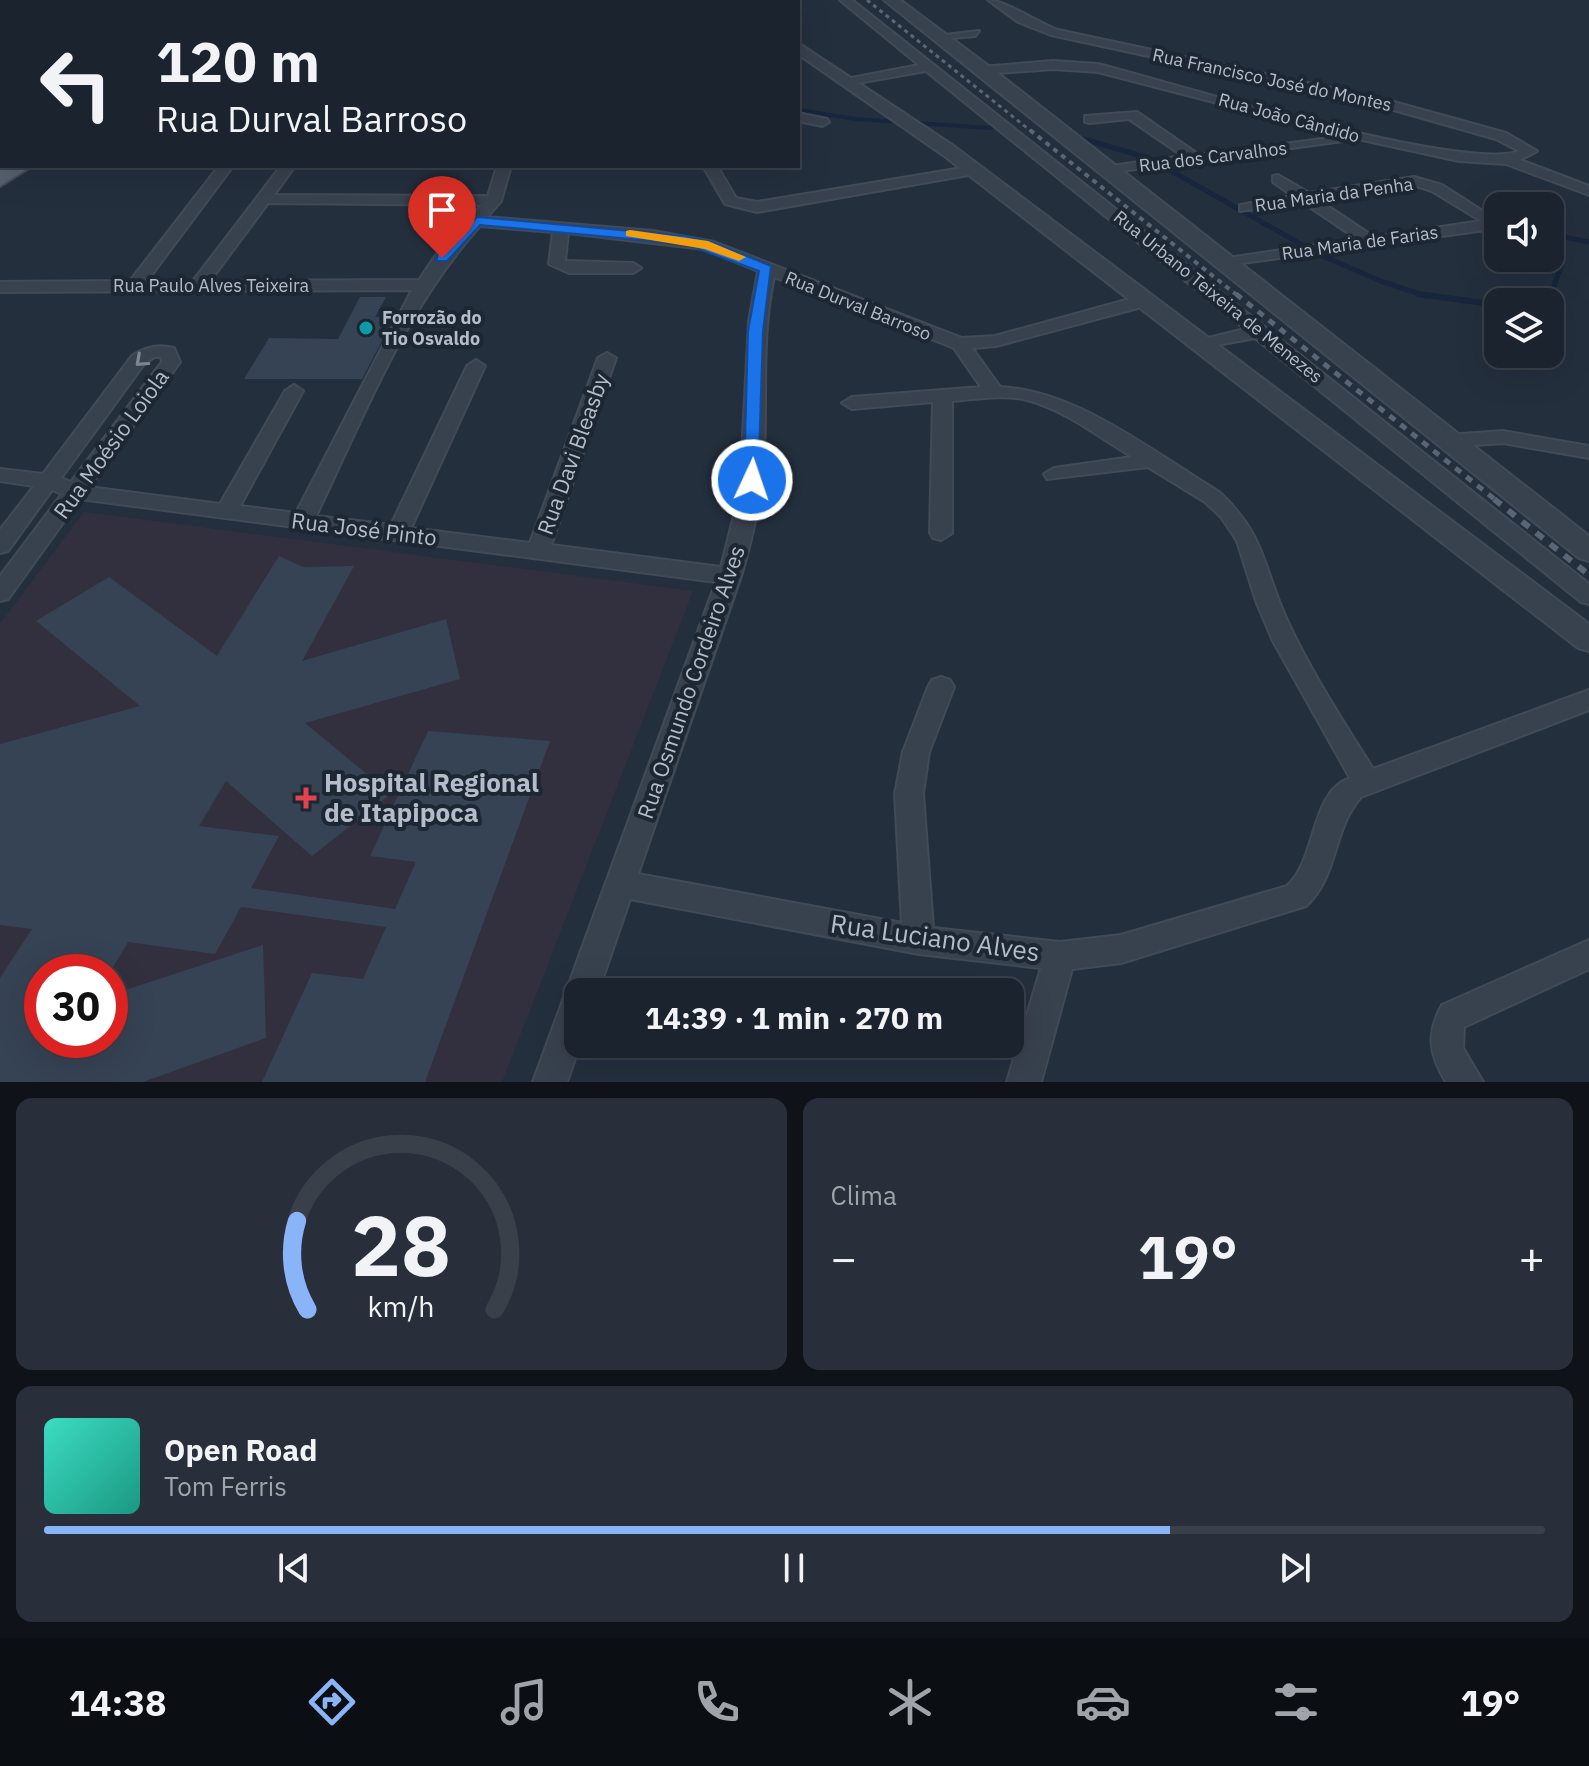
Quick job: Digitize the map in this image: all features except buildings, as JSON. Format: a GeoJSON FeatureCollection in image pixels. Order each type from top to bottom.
{"type":"FeatureCollection","features":[{"type":"Feature","properties":{"kind":"main road"},"geometry":{"type":"LineString","coordinates":[[0,179],[17,168]]}},
{"type":"Feature","properties":{"kind":"street","name":"Rua Urbano Teixeira de Menezes"},"geometry":{"type":"LineString","coordinates":[[845,0],[1589,596]]}},
{"type":"Feature","properties":{"kind":"street","name":"Rua Urbano Teixeira de Menezes"},"geometry":{"type":"LineString","coordinates":[[891,0],[942,36],[1589,551]]}},
{"type":"Feature","properties":{"kind":"street","name":"Rua Francisco José do Montes"},"geometry":{"type":"LineString","coordinates":[[993,0],[1022,20],[1055,33],[1378,102],[1501,136],[1530,151],[1508,160]]}},
{"type":"Feature","properties":{"kind":"street"},"geometry":{"type":"LineString","coordinates":[[942,36],[975,33]]}},
{"type":"Feature","properties":{"kind":"street"},"geometry":{"type":"LineString","coordinates":[[802,53],[910,122],[1589,640]]}},
{"type":"Feature","properties":{"kind":"street","name":"Rua João Cândido"},"geometry":{"type":"LineString","coordinates":[[985,70],[1053,65],[1098,68],[1363,138],[1459,157],[1508,160],[1589,191]]}},
{"type":"Feature","properties":{"kind":"street"},"geometry":{"type":"LineString","coordinates":[[850,82],[930,67]]}},
{"type":"Feature","properties":{"kind":"street"},"geometry":{"type":"LineString","coordinates":[[1090,119],[1132,115],[1196,159]]}},
{"type":"Feature","properties":{"kind":"street"},"geometry":{"type":"LineString","coordinates":[[800,117],[822,122]]}},
{"type":"Feature","properties":{"kind":"street","name":"Rua dos Carvalhos"},"geometry":{"type":"LineString","coordinates":[[1111,170],[1363,138]]}},
{"type":"Feature","properties":{"kind":"street"},"geometry":{"type":"LineString","coordinates":[[134,287],[224,168]]}},
{"type":"Feature","properties":{"kind":"street"},"geometry":{"type":"LineString","coordinates":[[198,286],[287,168]]}},
{"type":"Feature","properties":{"kind":"street"},"geometry":{"type":"LineString","coordinates":[[302,522],[422,285],[494,201],[503,168]]}},
{"type":"Feature","properties":{"kind":"street"},"geometry":{"type":"LineString","coordinates":[[711,168],[730,201],[757,207],[974,170]]}},
{"type":"Feature","properties":{"kind":"street"},"geometry":{"type":"LineString","coordinates":[[1278,179],[1371,242]]}},
{"type":"Feature","properties":{"kind":"street","name":"Rua Maria da Penha"},"geometry":{"type":"LineString","coordinates":[[1245,208],[1423,182],[1484,216]]}},
{"type":"Feature","properties":{"kind":"street"},"geometry":{"type":"LineString","coordinates":[[264,199],[494,201]]}},
{"type":"Feature","properties":{"kind":"street","name":"Rua Durval Barroso"},"geometry":{"type":"LineString","coordinates":[[477,221],[561,227],[708,245],[960,344],[996,341],[1143,301]]}},
{"type":"Feature","properties":{"kind":"street","name":"Rua Maria de Farias"},"geometry":{"type":"LineString","coordinates":[[1227,263],[1484,225]]}},
{"type":"Feature","properties":{"kind":"street"},"geometry":{"type":"LineString","coordinates":[[561,227],[557,264],[569,268],[633,268]]}},
{"type":"Feature","properties":{"kind":"street","name":"Rua Osmundo Cordeiro Alves"},"geometry":{"type":"LineString","coordinates":[[587,978],[730,576],[752,480],[756,331],[767,269]]}},
{"type":"Feature","properties":{"kind":"street","name":"Rua Paulo Alves Teixeira"},"geometry":{"type":"LineString","coordinates":[[0,287],[422,285]]}},
{"type":"Feature","properties":{"kind":"street"},"geometry":{"type":"LineString","coordinates":[[1202,345],[1260,331]]}},
{"type":"Feature","properties":{"kind":"street"},"geometry":{"type":"LineString","coordinates":[[960,344],[994,392]]}},
{"type":"Feature","properties":{"kind":"street","name":"Rua Moésio Loiola"},"geometry":{"type":"LineString","coordinates":[[0,546],[138,360],[150,352],[168,352],[171,362],[0,593]]}},
{"type":"Feature","properties":{"kind":"street","name":"Rua Davi Bleasby"},"geometry":{"type":"LineString","coordinates":[[538,550],[607,358]]}},
{"type":"Feature","properties":{"kind":"street"},"geometry":{"type":"LineString","coordinates":[[398,533],[476,366]]}},
{"type":"Feature","properties":{"kind":"street"},"geometry":{"type":"LineString","coordinates":[[226,512],[294,391]]}},
{"type":"Feature","properties":{"kind":"street"},"geometry":{"type":"LineString","coordinates":[[852,403],[994,392],[1047,399],[1212,497],[1245,530],[1274,619],[1366,781]]}},
{"type":"Feature","properties":{"kind":"street"},"geometry":{"type":"LineString","coordinates":[[941,533],[943,396]]}},
{"type":"Feature","properties":{"kind":"street"},"geometry":{"type":"LineString","coordinates":[[1448,441],[1503,437],[1589,452]]}},
{"type":"Feature","properties":{"kind":"street"},"geometry":{"type":"LineString","coordinates":[[1054,474],[1148,461]]}},
{"type":"Feature","properties":{"kind":"street","name":"Rua José Pinto"},"geometry":{"type":"LineString","coordinates":[[0,475],[50,481],[75,492],[730,576]]}},
{"type":"Feature","properties":{"kind":"street"},"geometry":{"type":"LineString","coordinates":[[919,940],[909,822],[911,774],[922,733],[941,687]]}},
{"type":"Feature","properties":{"kind":"street","name":"Rua Luciano Alves"},"geometry":{"type":"LineString","coordinates":[[620,884],[919,940],[1060,956],[1121,949],[1296,897],[1318,873],[1334,807],[1351,789],[1589,700]]}},
{"type":"Feature","properties":{"kind":"street"},"geometry":{"type":"LineString","coordinates":[[1466,1082],[1444,1044],[1445,1028],[1453,1016],[1589,954]]}},
{"type":"Feature","properties":{"kind":"street"},"geometry":{"type":"LineString","coordinates":[[1024,1082],[1060,956]]}},
{"type":"Feature","properties":{"kind":"street"},"geometry":{"type":"LineString","coordinates":[[550,1082],[564,1042]]}},
{"type":"Feature","properties":{"kind":"shaded area","name":"Hospital Regional de Itapipoca"},"geometry":{"type":"Polygon","coordinates":[[[84,512],[693,591],[502,1082],[0,1082],[0,624],[84,512]]]}},
{"type":"Feature","properties":{"kind":"waterway"},"geometry":{"type":"LineString","coordinates":[[800,110],[856,119],[991,128]]}},
{"type":"Feature","properties":{"kind":"waterway"},"geometry":{"type":"LineString","coordinates":[[1080,138],[1149,158]]}},
{"type":"Feature","properties":{"kind":"waterway"},"geometry":{"type":"LineString","coordinates":[[1161,165],[1304,246]]}},
{"type":"Feature","properties":{"kind":"waterway"},"geometry":{"type":"LineString","coordinates":[[1564,237],[1589,242]]}},
{"type":"Feature","properties":{"kind":"waterway"},"geometry":{"type":"LineString","coordinates":[[1318,254],[1421,294]]}},
{"type":"Feature","properties":{"kind":"waterway"},"geometry":{"type":"LineString","coordinates":[[1553,288],[1559,272]]}},
{"type":"Feature","properties":{"kind":"waterway"},"geometry":{"type":"LineString","coordinates":[[1421,294],[1484,303]]}},
{"type":"Feature","properties":{"kind":"waterway"},"geometry":{"type":"LineString","coordinates":[[1421,294],[1426,296]]}},
{"type":"Feature","properties":{"kind":"railway"},"geometry":{"type":"LineString","coordinates":[[867,0],[1032,132]]}},
{"type":"Feature","properties":{"kind":"railway"},"geometry":{"type":"LineString","coordinates":[[1030,130],[1238,296]]}},
{"type":"Feature","properties":{"kind":"railway"},"geometry":{"type":"LineString","coordinates":[[1236,294],[1497,501]]}},
{"type":"Feature","properties":{"kind":"railway"},"geometry":{"type":"LineString","coordinates":[[1494,499],[1589,575]]}},
{"type":"Feature","properties":{"kind":"slow traffic"},"geometry":{"type":"LineString","coordinates":[[630,234],[685,240],[739,257]]}},
{"type":"Feature","properties":{"kind":"place","name":"Forrozão do Tio Osvaldo"},"geometry":{"type":"Point","coordinates":[366,328]}},
{"type":"Feature","properties":{"kind":"place","name":"Hospital Regional de Itapipoca"},"geometry":{"type":"Point","coordinates":[306,798]}},
{"type":"Feature","properties":{"kind":"route"},"geometry":{"type":"LineString","coordinates":[[442,258],[477,221],[685,240],[708,245],[767,269],[756,331],[756,425],[752,480]]}}]}
